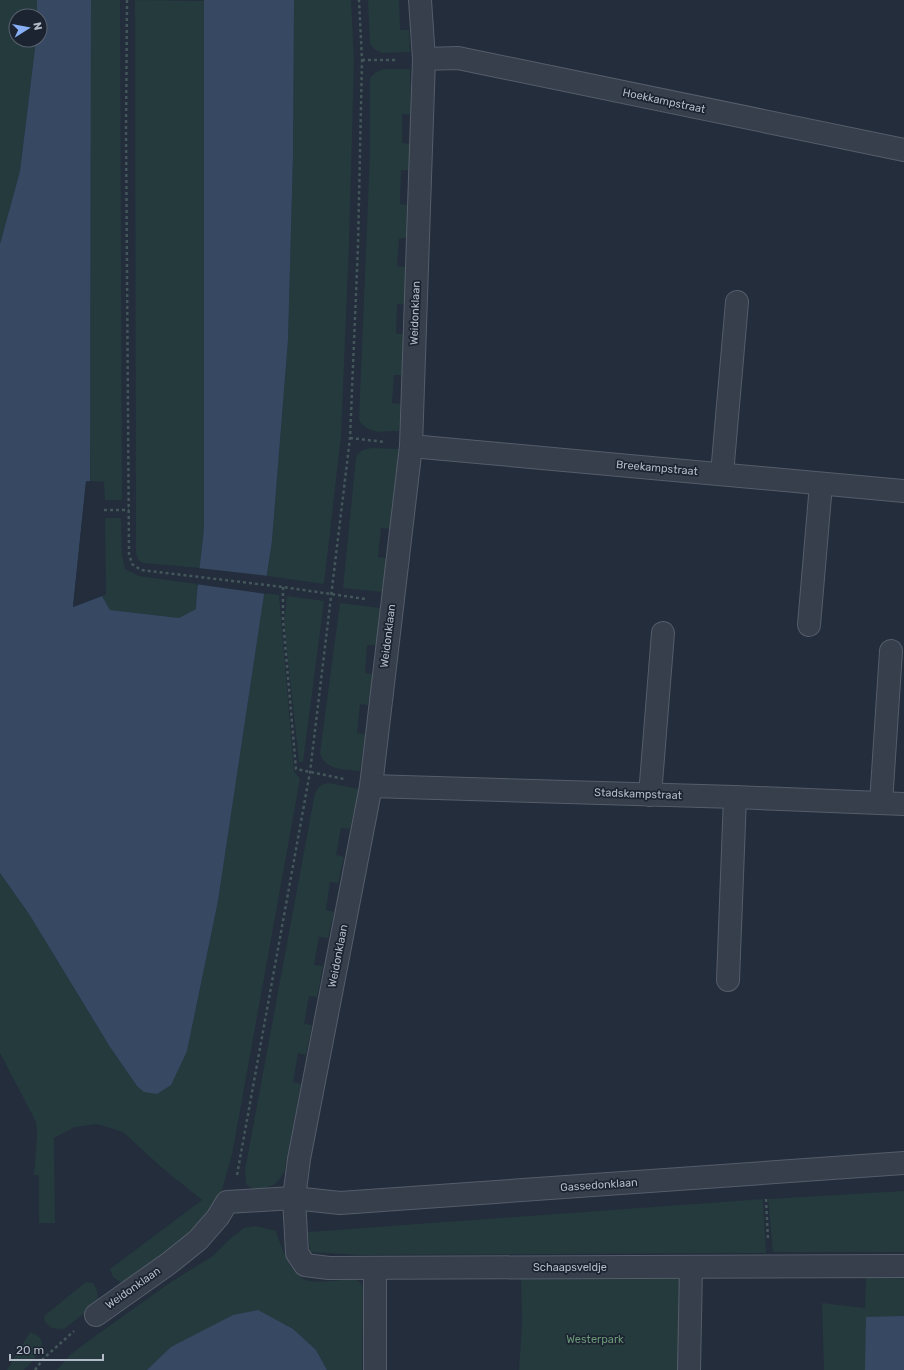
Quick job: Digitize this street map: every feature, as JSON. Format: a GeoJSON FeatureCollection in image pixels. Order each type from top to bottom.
{"type":"FeatureCollection","features":[{"type":"Feature","properties":{"kind":"street","name":"Weidonklaan"},"geometry":{"type":"LineString","coordinates":[[294,1198],[299,1159],[371,786],[411,446],[424,59],[420,0]]}},
{"type":"Feature","properties":{"kind":"street","name":"Hoekkampstraat"},"geometry":{"type":"LineString","coordinates":[[424,59],[458,58],[904,150]]}},
{"type":"Feature","properties":{"kind":"street"},"geometry":{"type":"LineString","coordinates":[[722,474],[737,302]]}},
{"type":"Feature","properties":{"kind":"street","name":"Breekampstraat"},"geometry":{"type":"LineString","coordinates":[[411,446],[904,491]]}},
{"type":"Feature","properties":{"kind":"street"},"geometry":{"type":"LineString","coordinates":[[809,625],[821,484]]}},
{"type":"Feature","properties":{"kind":"street"},"geometry":{"type":"LineString","coordinates":[[650,795],[663,633]]}},
{"type":"Feature","properties":{"kind":"street"},"geometry":{"type":"LineString","coordinates":[[881,803],[891,651]]}},
{"type":"Feature","properties":{"kind":"street","name":"Stadskampstraat"},"geometry":{"type":"LineString","coordinates":[[371,786],[735,797],[904,804]]}},
{"type":"Feature","properties":{"kind":"street"},"geometry":{"type":"LineString","coordinates":[[728,980],[735,797]]}},
{"type":"Feature","properties":{"kind":"street","name":"Gassedonklaan"},"geometry":{"type":"LineString","coordinates":[[294,1198],[340,1203],[904,1163]]}},
{"type":"Feature","properties":{"kind":"street"},"geometry":{"type":"LineString","coordinates":[[227,1202],[294,1198]]}},
{"type":"Feature","properties":{"kind":"street","name":"Schaapsveldje"},"geometry":{"type":"LineString","coordinates":[[294,1198],[297,1253],[306,1265],[329,1268],[904,1266]]}},
{"type":"Feature","properties":{"kind":"street","name":"Weidonklaan"},"geometry":{"type":"LineString","coordinates":[[96,1314],[168,1264],[198,1240],[218,1217],[227,1202]]}},
{"type":"Feature","properties":{"kind":"street"},"geometry":{"type":"LineString","coordinates":[[689,1370],[691,1267]]}},
{"type":"Feature","properties":{"kind":"street"},"geometry":{"type":"LineString","coordinates":[[375,1268],[375,1370]]}},
{"type":"Feature","properties":{"kind":"path"},"geometry":{"type":"LineString","coordinates":[[127,0],[126,130],[129,554],[132,564],[141,570],[282,586],[331,595],[392,603]]}},
{"type":"Feature","properties":{"kind":"path"},"geometry":{"type":"LineString","coordinates":[[227,1202],[238,1173],[310,772],[350,438],[358,246],[362,60],[359,0]]}},
{"type":"Feature","properties":{"kind":"path"},"geometry":{"type":"LineString","coordinates":[[362,60],[424,59]]}},
{"type":"Feature","properties":{"kind":"path"},"geometry":{"type":"LineString","coordinates":[[350,438],[411,446]]}},
{"type":"Feature","properties":{"kind":"path"},"geometry":{"type":"LineString","coordinates":[[104,510],[129,510]]}},
{"type":"Feature","properties":{"kind":"path"},"geometry":{"type":"LineString","coordinates":[[282,586],[283,620],[296,769],[371,786]]}},
{"type":"Feature","properties":{"kind":"path"},"geometry":{"type":"LineString","coordinates":[[764,1173],[769,1267]]}},
{"type":"Feature","properties":{"kind":"path","name":"Weidonklaan"},"geometry":{"type":"LineString","coordinates":[[35,1370],[43,1359],[68,1335],[96,1314]]}},
{"type":"Feature","properties":{"kind":"green space"},"geometry":{"type":"Polygon","coordinates":[[[0,0],[37,0],[37,8],[8,8],[8,48],[35,48],[20,171],[0,244],[0,0]]]}},
{"type":"Feature","properties":{"kind":"green space"},"geometry":{"type":"Polygon","coordinates":[[[91,0],[120,0],[122,500],[105,500],[104,482],[90,481],[91,0]]]}},
{"type":"Feature","properties":{"kind":"green space"},"geometry":{"type":"Polygon","coordinates":[[[135,0],[204,1],[204,527],[200,568],[143,563],[138,560],[136,553],[135,0]]]}},
{"type":"Feature","properties":{"kind":"green space"},"geometry":{"type":"Polygon","coordinates":[[[294,0],[351,0],[354,61],[349,244],[341,436],[324,584],[267,576],[272,541],[288,340],[293,155],[294,0]]]}},
{"type":"Feature","properties":{"kind":"green space"},"geometry":{"type":"Polygon","coordinates":[[[368,0],[399,0],[400,30],[409,30],[410,52],[382,53],[374,49],[370,43],[368,0]]]}},
{"type":"Feature","properties":{"kind":"green space"},"geometry":{"type":"Polygon","coordinates":[[[384,69],[410,69],[411,114],[402,114],[402,143],[410,144],[409,170],[401,170],[400,204],[408,205],[408,237],[399,239],[397,266],[406,267],[405,304],[397,304],[396,334],[404,334],[403,375],[394,375],[392,403],[401,404],[399,431],[377,432],[372,431],[363,425],[359,420],[370,153],[370,78],[376,72],[384,69]]]}},
{"type":"Feature","properties":{"kind":"green space"},"geometry":{"type":"Polygon","coordinates":[[[372,448],[399,449],[390,529],[381,528],[378,557],[386,558],[383,592],[343,588],[356,457],[362,450],[372,448]]]}},
{"type":"Feature","properties":{"kind":"green space"},"geometry":{"type":"Polygon","coordinates":[[[105,518],[121,518],[122,555],[125,569],[139,576],[197,584],[196,609],[179,618],[110,610],[102,596],[106,594],[105,518]]]}},
{"type":"Feature","properties":{"kind":"green space"},"geometry":{"type":"Polygon","coordinates":[[[264,593],[279,595],[294,771],[300,779],[232,1155],[221,1193],[204,1223],[132,1279],[120,1282],[113,1277],[110,1269],[202,1200],[161,1167],[123,1132],[97,1124],[75,1127],[54,1138],[55,1223],[39,1223],[39,1175],[34,1175],[37,1136],[36,1122],[0,1053],[0,873],[29,914],[110,1047],[137,1086],[187,1051],[218,901],[264,593]]]}},
{"type":"Feature","properties":{"kind":"green space"},"geometry":{"type":"Polygon","coordinates":[[[287,596],[324,601],[303,762],[299,762],[284,623],[287,596]]]}},
{"type":"Feature","properties":{"kind":"green space"},"geometry":{"type":"Polygon","coordinates":[[[340,603],[381,608],[376,645],[367,645],[365,673],[373,674],[368,705],[360,704],[357,733],[365,734],[360,771],[331,766],[322,759],[320,753],[340,603]]]}},
{"type":"Feature","properties":{"kind":"green space"},"geometry":{"type":"Polygon","coordinates":[[[329,783],[359,789],[350,829],[341,828],[336,855],[344,857],[338,883],[330,882],[326,910],[334,912],[328,938],[319,937],[314,965],[323,966],[317,997],[309,996],[304,1024],[312,1025],[306,1055],[298,1053],[293,1082],[301,1084],[284,1173],[273,1185],[256,1189],[248,1186],[246,1183],[245,1170],[314,798],[318,788],[329,783]]]}},
{"type":"Feature","properties":{"kind":"green space"},"geometry":{"type":"Polygon","coordinates":[[[904,1191],[904,1252],[773,1252],[768,1199],[904,1191]]]}},
{"type":"Feature","properties":{"kind":"green space"},"geometry":{"type":"Polygon","coordinates":[[[763,1199],[766,1253],[360,1255],[310,1252],[308,1232],[763,1199]]]}},
{"type":"Feature","properties":{"kind":"green space"},"geometry":{"type":"Polygon","coordinates":[[[256,1226],[276,1231],[288,1261],[297,1274],[303,1279],[320,1282],[354,1279],[360,1282],[363,1288],[362,1370],[327,1370],[316,1350],[233,1315],[225,1320],[299,1370],[57,1370],[71,1354],[171,1282],[213,1256],[231,1238],[244,1228],[256,1226]]]}},
{"type":"Feature","properties":{"kind":"green space"},"geometry":{"type":"Polygon","coordinates":[[[866,1277],[904,1277],[904,1370],[824,1370],[822,1303],[865,1308],[866,1277]]]}},
{"type":"Feature","properties":{"kind":"green space","name":"Westerpark"},"geometry":{"type":"Polygon","coordinates":[[[521,1278],[680,1278],[681,1370],[519,1370],[522,1325],[521,1278]]]}},
{"type":"Feature","properties":{"kind":"green space"},"geometry":{"type":"Polygon","coordinates":[[[86,1282],[93,1283],[97,1290],[98,1300],[91,1308],[64,1329],[51,1328],[45,1322],[44,1316],[86,1282]]]}},
{"type":"Feature","properties":{"kind":"green space"},"geometry":{"type":"Polygon","coordinates":[[[30,1332],[38,1336],[41,1341],[42,1345],[38,1354],[24,1370],[7,1370],[30,1332]]]}},
{"type":"Feature","properties":{"kind":"water"},"geometry":{"type":"Polygon","coordinates":[[[37,0],[91,0],[90,481],[86,482],[73,607],[102,596],[110,610],[179,618],[196,609],[204,526],[204,0],[294,0],[293,155],[288,340],[272,541],[218,901],[187,1051],[171,1085],[157,1094],[144,1092],[137,1086],[110,1047],[29,914],[0,873],[0,244],[20,171],[35,48],[48,48],[48,8],[37,8],[37,0]]]}},
{"type":"Feature","properties":{"kind":"water"},"geometry":{"type":"Polygon","coordinates":[[[258,1310],[293,1329],[316,1350],[327,1370],[147,1370],[171,1347],[233,1315],[258,1310]]]}},
{"type":"Feature","properties":{"kind":"water"},"geometry":{"type":"Polygon","coordinates":[[[904,1316],[904,1370],[865,1370],[866,1317],[904,1316]]]}},
{"type":"Feature","properties":{"kind":"pier"},"geometry":{"type":"Polygon","coordinates":[[[86,481],[92,482],[88,483],[75,604],[102,594],[104,595],[73,607],[86,481]]]}},
{"type":"Feature","properties":{"kind":"pier"},"geometry":{"type":"Polygon","coordinates":[[[198,568],[269,576],[266,594],[195,584],[198,568]]]}}]}
